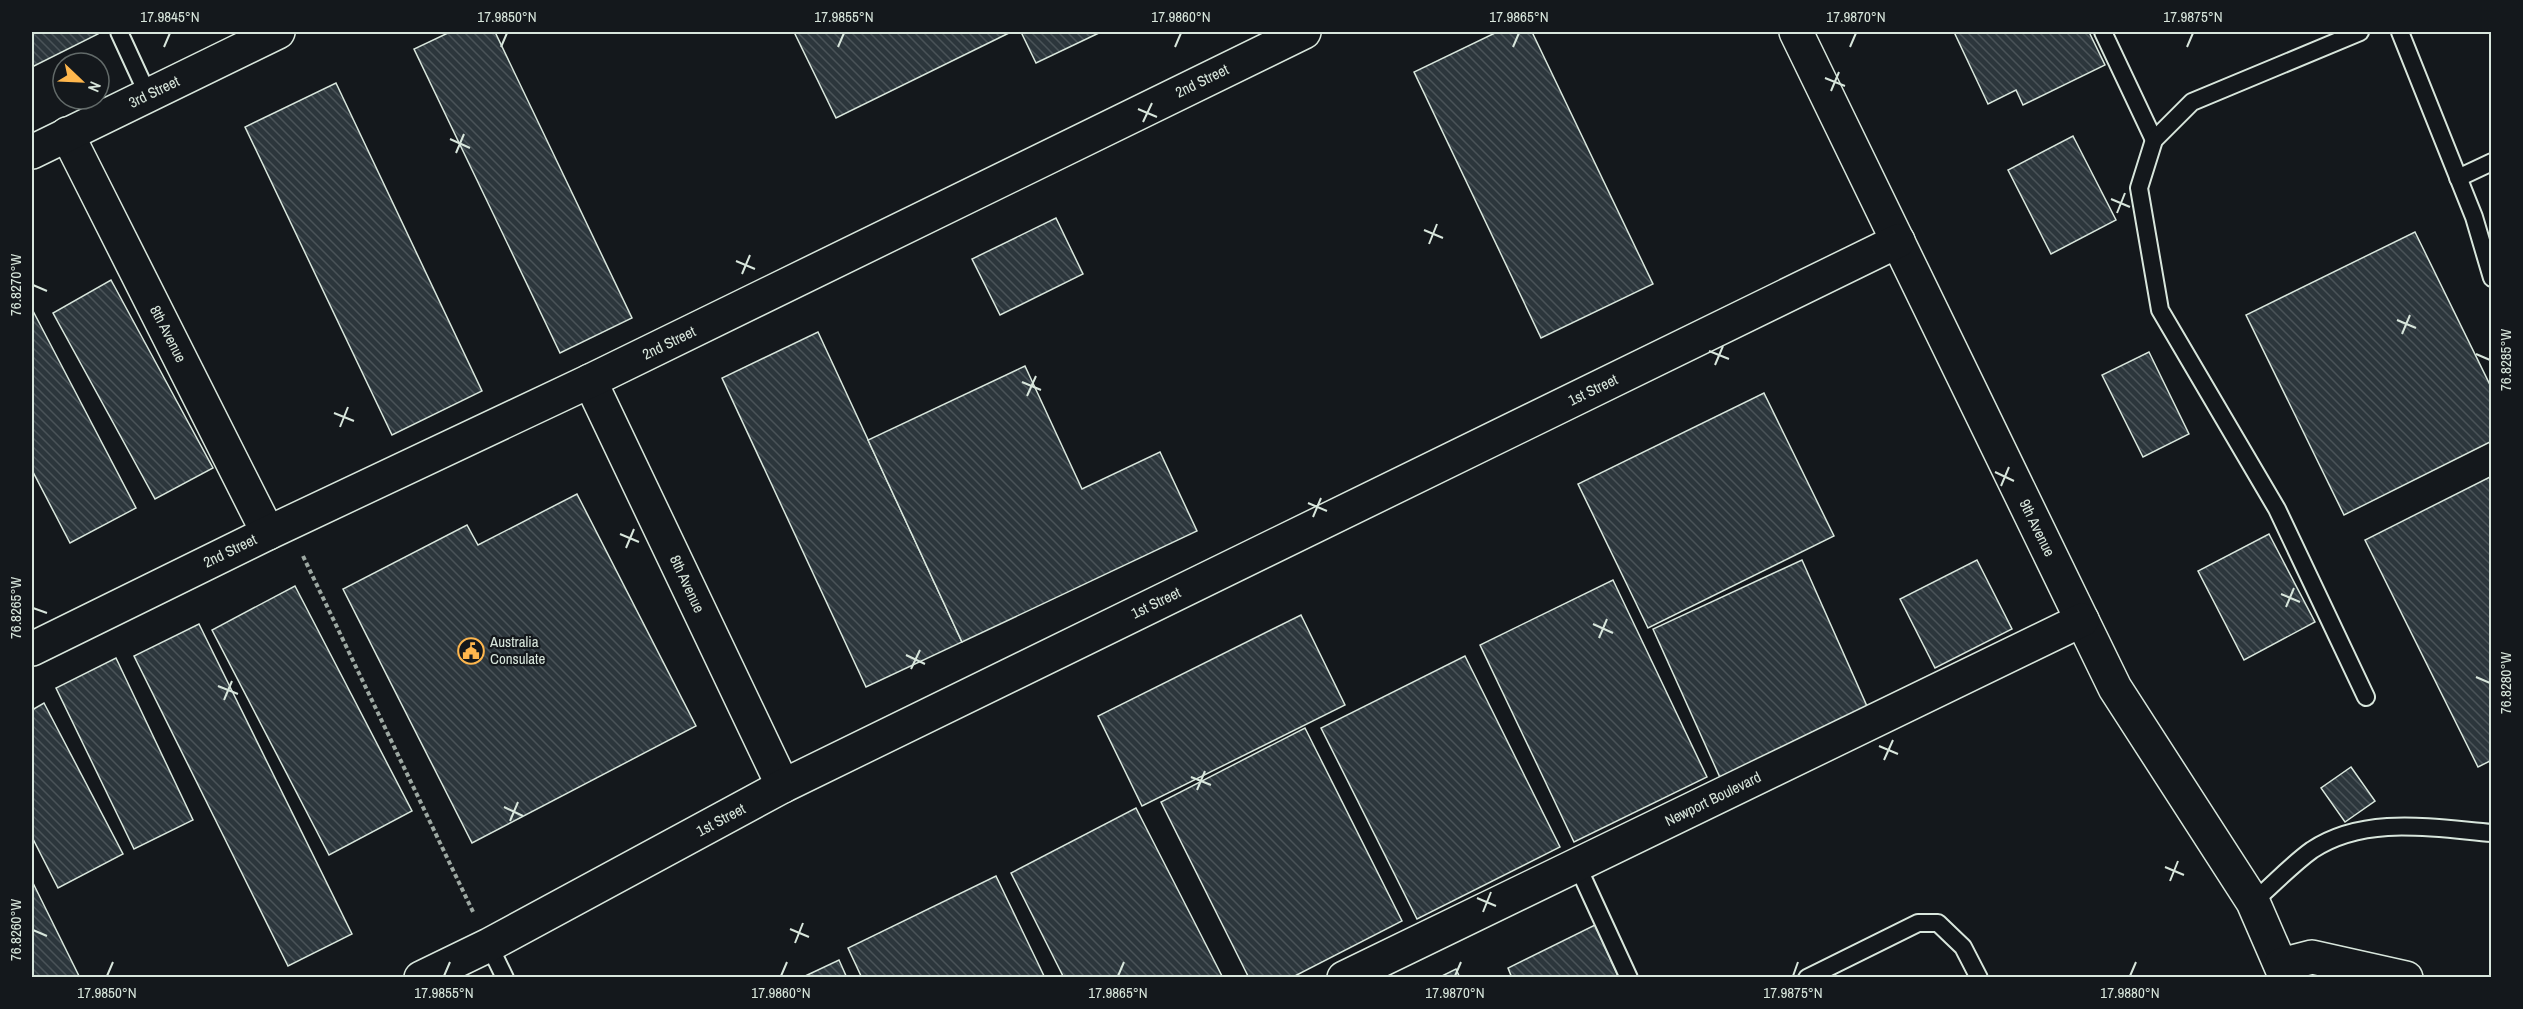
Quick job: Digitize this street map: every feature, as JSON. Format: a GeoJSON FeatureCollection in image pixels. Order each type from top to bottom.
{"type":"FeatureCollection","features":[{"type":"Feature","properties":{"kind":"street","name":"3rd Street"},"geometry":{"type":"LineString","coordinates":[[32,152],[278,32]]}},
{"type":"Feature","properties":{"kind":"street","name":"2nd Street"},"geometry":{"type":"LineString","coordinates":[[32,649],[278,528],[590,381],[1304,32]]}},
{"type":"Feature","properties":{"kind":"street","name":"9th Avenue"},"geometry":{"type":"LineString","coordinates":[[1796,32],[2115,688],[2253,902],[2284,971]]}},
{"type":"Feature","properties":{"kind":"street","name":"8th Avenue"},"geometry":{"type":"LineString","coordinates":[[68,134],[278,528]]}},
{"type":"Feature","properties":{"kind":"street","name":"1st Street"},"geometry":{"type":"LineString","coordinates":[[421,978],[489,945],[783,786],[1898,241]]}},
{"type":"Feature","properties":{"kind":"street","name":"8th Avenue"},"geometry":{"type":"LineString","coordinates":[[590,381],[783,786]]}},
{"type":"Feature","properties":{"kind":"street","name":"Newport Boulevard"},"geometry":{"type":"LineString","coordinates":[[1344,978],[2082,621]]}},
{"type":"Feature","properties":{"kind":"street"},"geometry":{"type":"LineString","coordinates":[[2284,971],[2312,957],[2406,978]]}},
{"type":"Feature","properties":{"kind":"lane"},"geometry":{"type":"LineString","coordinates":[[119,32],[148,95]]}},
{"type":"Feature","properties":{"kind":"lane"},"geometry":{"type":"LineString","coordinates":[[2103,32],[2154,140]]}},
{"type":"Feature","properties":{"kind":"lane"},"geometry":{"type":"LineString","coordinates":[[2360,32],[2192,102],[2154,140],[2139,188],[2160,310],[2277,509],[2366,697]]}},
{"type":"Feature","properties":{"kind":"lane"},"geometry":{"type":"LineString","coordinates":[[2400,32],[2474,217],[2492,278]]}},
{"type":"Feature","properties":{"kind":"lane"},"geometry":{"type":"LineString","coordinates":[[2458,178],[2492,162]]}},
{"type":"Feature","properties":{"kind":"lane"},"geometry":{"type":"LineString","coordinates":[[2253,902],[2313,850],[2355,832],[2403,825],[2492,833]]}},
{"type":"Feature","properties":{"kind":"lane"},"geometry":{"type":"LineString","coordinates":[[1577,865],[1629,978]]}},
{"type":"Feature","properties":{"kind":"lane"},"geometry":{"type":"LineString","coordinates":[[1808,978],[1918,923],[1938,923],[1964,947],[1979,978]]}},
{"type":"Feature","properties":{"kind":"lane"},"geometry":{"type":"LineString","coordinates":[[489,945],[505,978]]}},
{"type":"Feature","properties":{"kind":"path"},"geometry":{"type":"LineString","coordinates":[[278,528],[489,945]]}},
{"type":"Feature","properties":{"kind":"building"},"geometry":{"type":"Polygon","coordinates":[[[32,32],[97,32],[98,34],[64,51],[51,51],[51,58],[32,67],[32,32]]]}},
{"type":"Feature","properties":{"kind":"building"},"geometry":{"type":"Polygon","coordinates":[[[450,32],[495,32],[632,318],[560,353],[414,49],[450,32]]]}},
{"type":"Feature","properties":{"kind":"building"},"geometry":{"type":"Polygon","coordinates":[[[794,32],[1011,32],[836,118],[794,32]]]}},
{"type":"Feature","properties":{"kind":"building"},"geometry":{"type":"Polygon","coordinates":[[[1021,32],[1101,32],[1036,63],[1021,32]]]}},
{"type":"Feature","properties":{"kind":"building"},"geometry":{"type":"Polygon","coordinates":[[[1497,32],[1532,32],[1653,284],[1541,338],[1414,72],[1497,32]]]}},
{"type":"Feature","properties":{"kind":"building"},"geometry":{"type":"Polygon","coordinates":[[[1954,32],[2089,32],[2105,65],[2023,105],[2016,90],[1988,104],[1954,32]]]}},
{"type":"Feature","properties":{"kind":"building"},"geometry":{"type":"Polygon","coordinates":[[[336,83],[482,391],[392,435],[245,127],[336,83]]]}},
{"type":"Feature","properties":{"kind":"building"},"geometry":{"type":"Polygon","coordinates":[[[2073,136],[2116,220],[2051,254],[2008,170],[2073,136]]]}},
{"type":"Feature","properties":{"kind":"building"},"geometry":{"type":"Polygon","coordinates":[[[1056,218],[1083,274],[1000,315],[972,259],[1056,218]]]}},
{"type":"Feature","properties":{"kind":"building"},"geometry":{"type":"Polygon","coordinates":[[[2415,232],[2492,389],[2492,441],[2344,515],[2246,315],[2415,232]]]}},
{"type":"Feature","properties":{"kind":"building"},"geometry":{"type":"Polygon","coordinates":[[[111,280],[213,468],[155,499],[53,313],[111,280]]]}},
{"type":"Feature","properties":{"kind":"building"},"geometry":{"type":"Polygon","coordinates":[[[32,309],[136,508],[70,543],[32,470],[32,309]]]}},
{"type":"Feature","properties":{"kind":"building"},"geometry":{"type":"Polygon","coordinates":[[[818,332],[962,642],[866,687],[722,378],[818,332]]]}},
{"type":"Feature","properties":{"kind":"building"},"geometry":{"type":"Polygon","coordinates":[[[2149,352],[2189,434],[2143,457],[2102,375],[2149,352]]]}},
{"type":"Feature","properties":{"kind":"building"},"geometry":{"type":"Polygon","coordinates":[[[1025,366],[1082,489],[1160,452],[1197,531],[962,642],[868,440],[1025,366]]]}},
{"type":"Feature","properties":{"kind":"building"},"geometry":{"type":"Polygon","coordinates":[[[1764,393],[1834,536],[1648,628],[1578,484],[1764,393]]]}},
{"type":"Feature","properties":{"kind":"building"},"geometry":{"type":"Polygon","coordinates":[[[2492,476],[2492,760],[2478,767],[2365,540],[2492,476]]]}},
{"type":"Feature","properties":{"kind":"building"},"geometry":{"type":"Polygon","coordinates":[[[577,494],[696,726],[472,843],[343,589],[467,525],[478,545],[577,494]]]}},
{"type":"Feature","properties":{"kind":"building"},"geometry":{"type":"Polygon","coordinates":[[[2269,534],[2315,622],[2244,660],[2198,571],[2269,534]]]}},
{"type":"Feature","properties":{"kind":"building"},"geometry":{"type":"Polygon","coordinates":[[[1802,560],[1870,713],[1722,782],[1653,629],[1802,560]]]}},
{"type":"Feature","properties":{"kind":"building"},"geometry":{"type":"Polygon","coordinates":[[[1977,560],[2012,629],[1935,668],[1900,599],[1977,560]]]}},
{"type":"Feature","properties":{"kind":"building"},"geometry":{"type":"Polygon","coordinates":[[[1613,580],[1707,777],[1574,842],[1480,645],[1613,580]]]}},
{"type":"Feature","properties":{"kind":"building"},"geometry":{"type":"Polygon","coordinates":[[[295,586],[412,811],[329,855],[212,630],[295,586]]]}},
{"type":"Feature","properties":{"kind":"building"},"geometry":{"type":"Polygon","coordinates":[[[1301,615],[1345,705],[1142,806],[1098,716],[1301,615]]]}},
{"type":"Feature","properties":{"kind":"building"},"geometry":{"type":"Polygon","coordinates":[[[199,624],[352,934],[288,966],[134,656],[199,624]]]}},
{"type":"Feature","properties":{"kind":"building"},"geometry":{"type":"Polygon","coordinates":[[[1465,656],[1560,847],[1417,919],[1321,728],[1465,656]]]}},
{"type":"Feature","properties":{"kind":"building"},"geometry":{"type":"Polygon","coordinates":[[[116,658],[193,820],[134,849],[56,688],[116,658]]]}},
{"type":"Feature","properties":{"kind":"building"},"geometry":{"type":"Polygon","coordinates":[[[44,703],[123,854],[58,888],[32,837],[32,710],[44,703]]]}},
{"type":"Feature","properties":{"kind":"building"},"geometry":{"type":"Polygon","coordinates":[[[1305,728],[1402,921],[1291,978],[1249,978],[1161,802],[1305,728]]]}},
{"type":"Feature","properties":{"kind":"building"},"geometry":{"type":"Polygon","coordinates":[[[2351,767],[2375,801],[2345,822],[2321,788],[2351,767]]]}},
{"type":"Feature","properties":{"kind":"building"},"geometry":{"type":"Polygon","coordinates":[[[1136,808],[1223,978],[1064,978],[1011,873],[1136,808]]]}},
{"type":"Feature","properties":{"kind":"building"},"geometry":{"type":"Polygon","coordinates":[[[996,876],[1045,978],[862,978],[848,948],[996,876]]]}},
{"type":"Feature","properties":{"kind":"building"},"geometry":{"type":"Polygon","coordinates":[[[32,881],[80,978],[32,978],[32,881]]]}},
{"type":"Feature","properties":{"kind":"building"},"geometry":{"type":"Polygon","coordinates":[[[1595,925],[1619,978],[1512,978],[1508,968],[1595,925]]]}},
{"type":"Feature","properties":{"kind":"building"},"geometry":{"type":"Polygon","coordinates":[[[839,960],[847,978],[801,978],[839,960]]]}},
{"type":"Feature","properties":{"kind":"building"},"geometry":{"type":"Polygon","coordinates":[[[1456,969],[1460,978],[1438,978],[1456,969]]]}},
{"type":"Feature","properties":{"kind":"place","name":"Australia Consulate"},"geometry":{"type":"Point","coordinates":[471,651]}}]}
